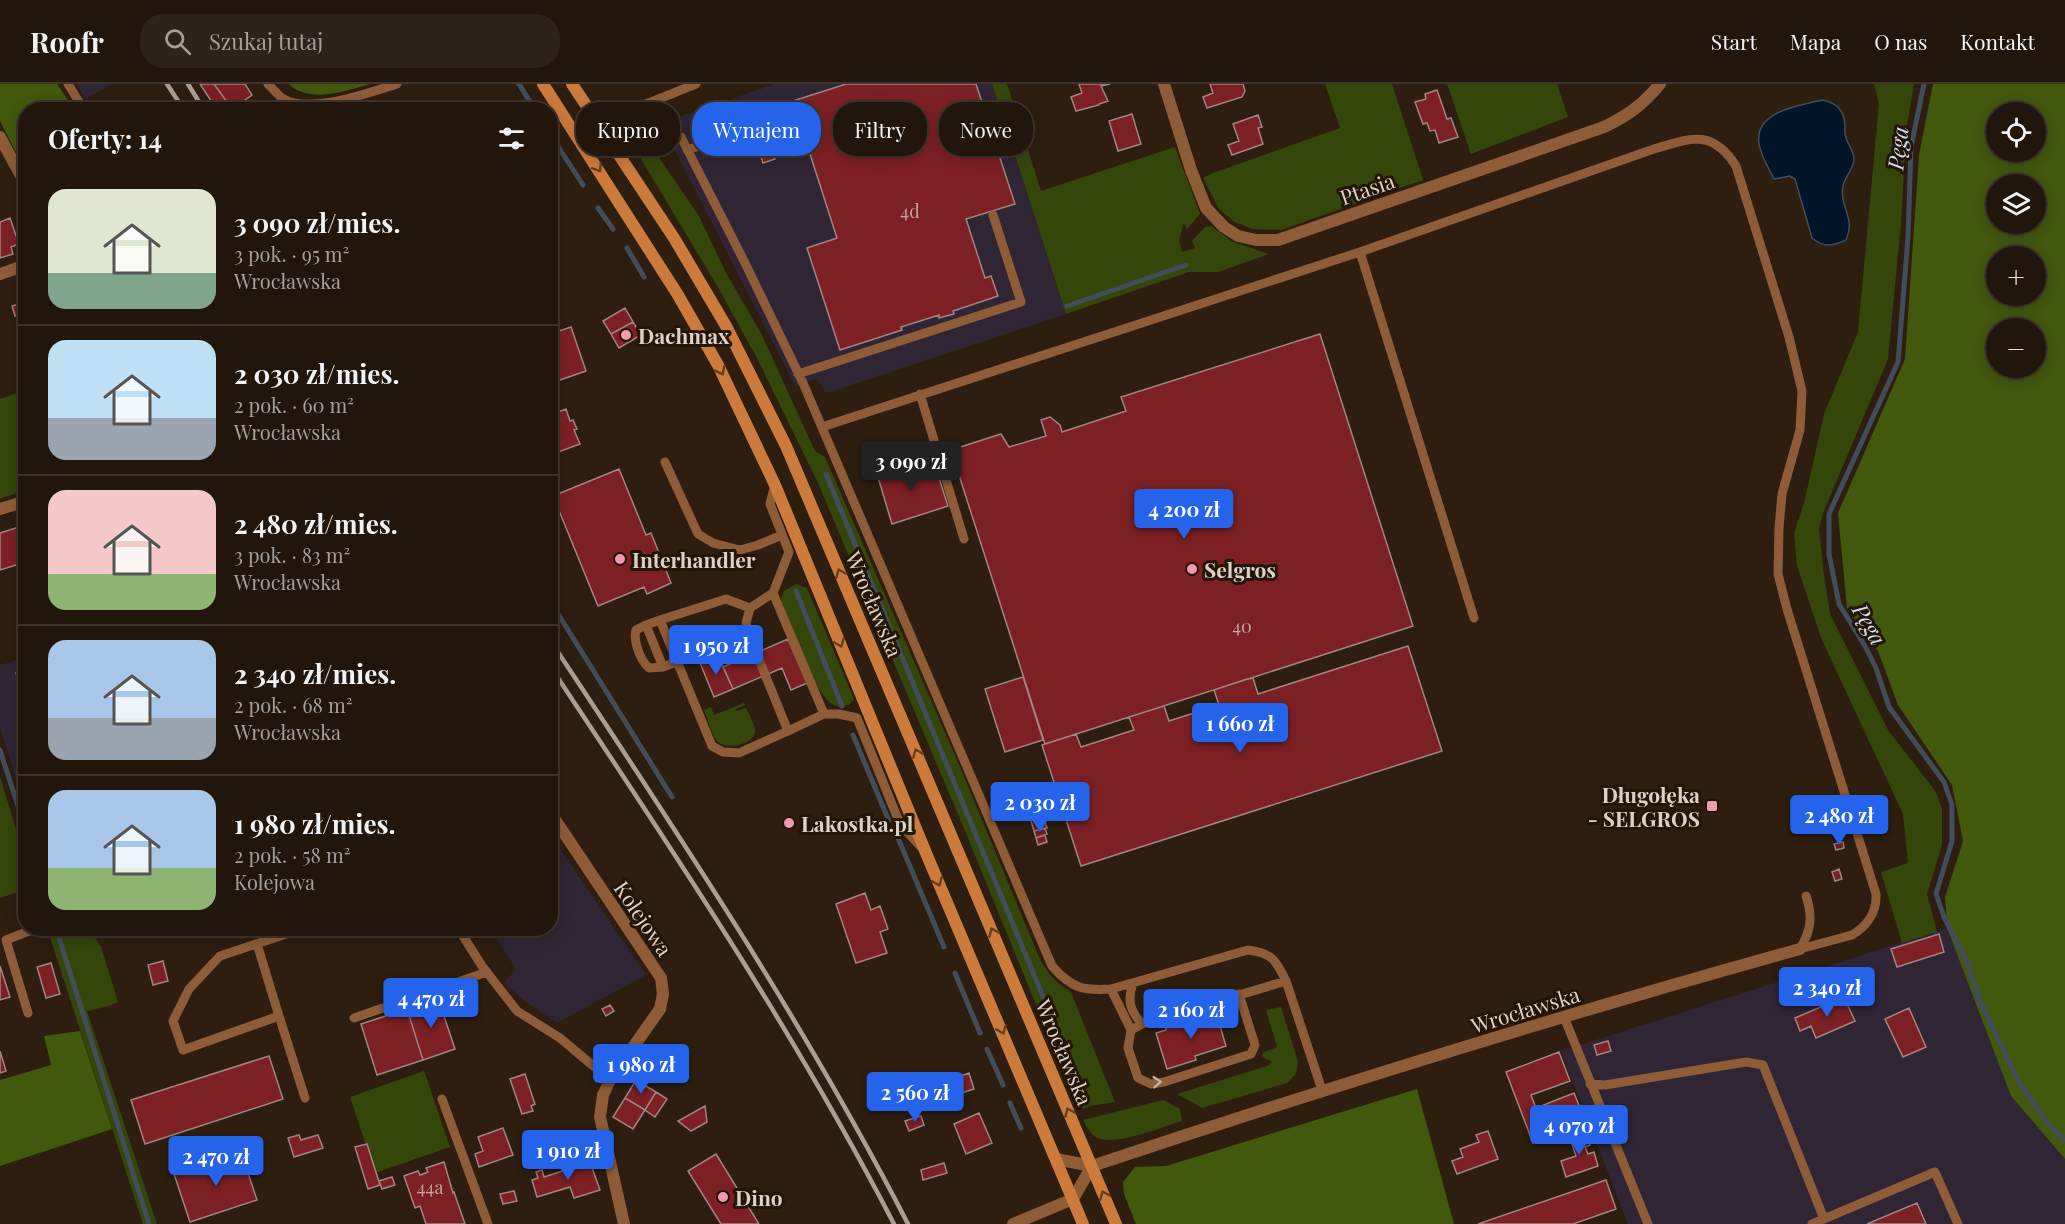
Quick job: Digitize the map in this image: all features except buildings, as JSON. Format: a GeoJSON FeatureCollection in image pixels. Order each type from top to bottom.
{"type":"FeatureCollection","features":[{"type":"Feature","properties":{"kind":"main road"},"geometry":{"type":"LineString","coordinates":[[543,84],[555,102]]}},
{"type":"Feature","properties":{"kind":"main road","name":"Wrocławska"},"geometry":{"type":"LineString","coordinates":[[572,84],[584,102]]}},
{"type":"Feature","properties":{"kind":"main road"},"geometry":{"type":"LineString","coordinates":[[558,107],[678,295],[718,365],[775,485],[926,853],[1083,1224]]}},
{"type":"Feature","properties":{"kind":"main road","name":"Wrocławska"},"geometry":{"type":"LineString","coordinates":[[620,156],[674,238],[720,317],[786,446],[1116,1224]]}},
{"type":"Feature","properties":{"kind":"street","name":"Ptasia"},"geometry":{"type":"LineString","coordinates":[[1164,84],[1191,170],[1206,208],[1224,228],[1238,236],[1256,240],[1278,240],[1604,127],[1629,114],[1647,100],[1660,84]]}},
{"type":"Feature","properties":{"kind":"street"},"geometry":{"type":"LineString","coordinates":[[0,137],[18,171]]}},
{"type":"Feature","properties":{"kind":"street"},"geometry":{"type":"LineString","coordinates":[[0,274],[18,268]]}},
{"type":"Feature","properties":{"kind":"street"},"geometry":{"type":"LineString","coordinates":[[0,509],[18,503]]}},
{"type":"Feature","properties":{"kind":"street","name":"Kolejowa"},"geometry":{"type":"LineString","coordinates":[[558,824],[661,978],[663,993],[660,1009],[610,1080],[603,1095],[600,1117],[620,1224]]}},
{"type":"Feature","properties":{"kind":"street","name":"Wrocławska"},"geometry":{"type":"LineString","coordinates":[[1056,1159],[1092,1166],[1322,1090],[1800,949]]}},
{"type":"Feature","properties":{"kind":"street"},"geometry":{"type":"LineString","coordinates":[[1013,1224],[1073,1199],[1092,1166]]}},
{"type":"Feature","properties":{"kind":"lane"},"geometry":{"type":"LineString","coordinates":[[68,84],[79,102]]}},
{"type":"Feature","properties":{"kind":"lane"},"geometry":{"type":"LineString","coordinates":[[268,84],[281,98],[294,102]]}},
{"type":"Feature","properties":{"kind":"lane"},"geometry":{"type":"LineString","coordinates":[[327,102],[345,100],[397,84]]}},
{"type":"Feature","properties":{"kind":"lane"},"geometry":{"type":"LineString","coordinates":[[651,102],[696,84]]}},
{"type":"Feature","properties":{"kind":"lane"},"geometry":{"type":"LineString","coordinates":[[681,137],[741,255],[822,427],[1049,960],[1059,974],[1075,987],[1092,990],[1112,989],[1248,950],[1265,952],[1278,964],[1286,981],[1322,1090]]}},
{"type":"Feature","properties":{"kind":"lane"},"geometry":{"type":"LineString","coordinates":[[822,427],[1360,252],[1690,138],[1704,140],[1727,152],[1740,178],[1789,337],[1802,391],[1800,429],[1782,494],[1778,574],[1876,894],[1874,910],[1866,925],[1859,931],[1800,949]]}},
{"type":"Feature","properties":{"kind":"lane"},"geometry":{"type":"LineString","coordinates":[[687,150],[692,148]]}},
{"type":"Feature","properties":{"kind":"lane"},"geometry":{"type":"LineString","coordinates":[[798,374],[1021,302],[993,215]]}},
{"type":"Feature","properties":{"kind":"lane"},"geometry":{"type":"LineString","coordinates":[[1360,252],[1474,618]]}},
{"type":"Feature","properties":{"kind":"lane"},"geometry":{"type":"LineString","coordinates":[[921,394],[964,539]]}},
{"type":"Feature","properties":{"kind":"lane"},"geometry":{"type":"LineString","coordinates":[[665,462],[698,534],[713,543],[740,550],[782,535]]}},
{"type":"Feature","properties":{"kind":"lane"},"geometry":{"type":"LineString","coordinates":[[775,485],[770,504],[789,552],[773,593],[750,608],[746,623],[749,636],[788,731]]}},
{"type":"Feature","properties":{"kind":"lane"},"geometry":{"type":"LineString","coordinates":[[773,593],[824,714]]}},
{"type":"Feature","properties":{"kind":"lane"},"geometry":{"type":"LineString","coordinates":[[676,662],[663,667],[649,668],[644,663],[634,636],[636,630],[660,620],[726,600],[750,608]]}},
{"type":"Feature","properties":{"kind":"lane"},"geometry":{"type":"LineString","coordinates":[[660,620],[712,746],[723,752],[739,753],[824,714],[839,714],[857,718],[900,824],[926,853]]}},
{"type":"Feature","properties":{"kind":"lane"},"geometry":{"type":"LineString","coordinates":[[646,625],[663,667]]}},
{"type":"Feature","properties":{"kind":"lane"},"geometry":{"type":"LineString","coordinates":[[1800,949],[1808,936],[1810,923],[1811,913],[1806,896]]}},
{"type":"Feature","properties":{"kind":"lane"},"geometry":{"type":"LineString","coordinates":[[18,935],[6,940],[28,1013]]}},
{"type":"Feature","properties":{"kind":"lane"},"geometry":{"type":"LineString","coordinates":[[279,1016],[183,1050],[173,1021],[189,989],[220,956],[280,936]]}},
{"type":"Feature","properties":{"kind":"lane"},"geometry":{"type":"LineString","coordinates":[[463,936],[517,1011],[560,1038],[610,1080]]}},
{"type":"Feature","properties":{"kind":"lane"},"geometry":{"type":"LineString","coordinates":[[257,944],[305,1098]]}},
{"type":"Feature","properties":{"kind":"lane"},"geometry":{"type":"LineString","coordinates":[[354,1018],[487,972]]}},
{"type":"Feature","properties":{"kind":"lane"},"geometry":{"type":"LineString","coordinates":[[1131,1030],[1142,1024],[1286,981]]}},
{"type":"Feature","properties":{"kind":"lane"},"geometry":{"type":"LineString","coordinates":[[1133,983],[1129,995],[1130,1004],[1133,1014],[1142,1024]]}},
{"type":"Feature","properties":{"kind":"lane"},"geometry":{"type":"LineString","coordinates":[[1112,989],[1131,1030],[1128,1048],[1138,1078],[1151,1084],[1248,1057],[1255,1045],[1239,994]]}},
{"type":"Feature","properties":{"kind":"lane"},"geometry":{"type":"LineString","coordinates":[[1564,1017],[1648,1224]]}},
{"type":"Feature","properties":{"kind":"lane"},"geometry":{"type":"LineString","coordinates":[[1590,1084],[1605,1085],[1746,1062],[1763,1065],[1824,1219]]}},
{"type":"Feature","properties":{"kind":"lane"},"geometry":{"type":"LineString","coordinates":[[442,1099],[488,1224]]}},
{"type":"Feature","properties":{"kind":"lane"},"geometry":{"type":"LineString","coordinates":[[1812,1224],[1935,1172],[1958,1224]]}},
{"type":"Feature","properties":{"kind":"shaded area"},"geometry":{"type":"Polygon","coordinates":[[[76,84],[113,84],[85,99],[76,84]]]}},
{"type":"Feature","properties":{"kind":"shaded area"},"geometry":{"type":"Polygon","coordinates":[[[775,84],[992,84],[998,102],[939,102],[939,156],[1015,156],[1066,314],[830,392],[826,393],[817,379],[795,386],[678,156],[680,156],[680,117],[692,112],[692,156],[821,156],[821,102],[722,102],[775,84]]]}},
{"type":"Feature","properties":{"kind":"shaded area"},"geometry":{"type":"Polygon","coordinates":[[[18,660],[18,785],[0,727],[0,665],[18,660]]]}},
{"type":"Feature","properties":{"kind":"shaded area"},"geometry":{"type":"Polygon","coordinates":[[[558,845],[646,975],[557,1023],[526,1002],[504,983],[516,969],[495,936],[558,936],[558,845]]]}},
{"type":"Feature","properties":{"kind":"shaded area"},"geometry":{"type":"Polygon","coordinates":[[[1947,928],[2011,1096],[2065,1159],[2065,1224],[1628,1224],[1561,1051],[1947,928]]]}},
{"type":"Feature","properties":{"kind":"green space"},"geometry":{"type":"Polygon","coordinates":[[[0,84],[57,84],[69,102],[18,102],[18,156],[0,121],[0,84]]]}},
{"type":"Feature","properties":{"kind":"green space"},"geometry":{"type":"Polygon","coordinates":[[[289,84],[370,84],[317,95],[297,90],[289,84]]]}},
{"type":"Feature","properties":{"kind":"green space"},"geometry":{"type":"Polygon","coordinates":[[[992,84],[1007,84],[1013,102],[998,102],[992,84]]]}},
{"type":"Feature","properties":{"kind":"green space"},"geometry":{"type":"Polygon","coordinates":[[[1325,84],[1392,84],[1423,180],[1281,230],[1253,229],[1234,222],[1219,209],[1203,178],[1340,128],[1325,84]]]}},
{"type":"Feature","properties":{"kind":"green space"},"geometry":{"type":"Polygon","coordinates":[[[1447,84],[1557,84],[1568,117],[1471,154],[1447,84]]]}},
{"type":"Feature","properties":{"kind":"green space"},"geometry":{"type":"Polygon","coordinates":[[[1874,84],[1914,84],[1906,131],[1901,223],[1888,359],[1819,528],[1830,614],[1888,730],[1936,792],[1942,809],[1942,845],[1927,894],[1937,932],[1902,943],[1881,872],[1908,863],[1903,814],[1821,638],[1797,566],[1794,533],[1804,503],[1824,414],[1858,332],[1879,103],[1874,84]]]}},
{"type":"Feature","properties":{"kind":"green space"},"geometry":{"type":"Polygon","coordinates":[[[1933,84],[2065,84],[2065,1159],[2011,1096],[1947,928],[1945,897],[1963,841],[1952,785],[1898,705],[1878,651],[1847,608],[1838,513],[1905,359],[1919,155],[1933,84]]]}},
{"type":"Feature","properties":{"kind":"green space"},"geometry":{"type":"Polygon","coordinates":[[[1175,147],[1200,214],[1187,229],[1184,223],[1179,240],[1182,252],[1195,248],[1192,241],[1205,227],[1211,226],[1233,242],[1269,254],[1218,272],[1189,272],[1066,314],[1015,156],[1030,156],[1041,191],[1175,147]]]}},
{"type":"Feature","properties":{"kind":"green space"},"geometry":{"type":"Polygon","coordinates":[[[639,156],[658,156],[699,216],[726,273],[761,333],[815,451],[825,457],[960,767],[1039,957],[1052,977],[1071,992],[1115,1102],[1083,1109],[1077,1105],[965,831],[818,483],[758,360],[719,289],[639,156]]]}},
{"type":"Feature","properties":{"kind":"green space"},"geometry":{"type":"Polygon","coordinates":[[[18,393],[18,493],[0,499],[0,399],[18,393]]]}},
{"type":"Feature","properties":{"kind":"green space"},"geometry":{"type":"Polygon","coordinates":[[[796,584],[807,588],[854,699],[849,705],[839,707],[827,700],[806,663],[781,599],[784,591],[796,584]]]}},
{"type":"Feature","properties":{"kind":"green space"},"geometry":{"type":"Polygon","coordinates":[[[744,703],[745,705],[736,709],[737,711],[746,708],[755,730],[754,735],[746,742],[733,746],[721,744],[713,734],[704,710],[711,707],[714,715],[744,703]]]}},
{"type":"Feature","properties":{"kind":"green space"},"geometry":{"type":"Polygon","coordinates":[[[0,777],[18,835],[18,892],[0,898],[0,777]]]}},
{"type":"Feature","properties":{"kind":"green space"},"geometry":{"type":"Polygon","coordinates":[[[50,936],[94,936],[101,947],[118,1002],[87,1011],[157,1224],[143,1224],[50,936]]]}},
{"type":"Feature","properties":{"kind":"green space"},"geometry":{"type":"Polygon","coordinates":[[[1281,1007],[1298,1062],[1296,1074],[1287,1083],[1202,1108],[1177,1094],[1267,1066],[1272,1062],[1262,1056],[1264,1052],[1277,1047],[1266,1010],[1281,1007]]]}},
{"type":"Feature","properties":{"kind":"green space"},"geometry":{"type":"Polygon","coordinates":[[[80,1031],[112,1129],[0,1166],[0,1080],[51,1065],[44,1036],[80,1031]]]}},
{"type":"Feature","properties":{"kind":"green space"},"geometry":{"type":"Polygon","coordinates":[[[424,1071],[450,1147],[375,1173],[350,1097],[424,1071]]]}},
{"type":"Feature","properties":{"kind":"green space"},"geometry":{"type":"Polygon","coordinates":[[[1417,1089],[1454,1224],[1136,1224],[1124,1194],[1123,1182],[1135,1167],[1166,1166],[1417,1089]]]}},
{"type":"Feature","properties":{"kind":"green space"},"geometry":{"type":"Polygon","coordinates":[[[1163,1100],[1180,1109],[1182,1121],[1128,1138],[1106,1140],[1098,1138],[1087,1128],[1083,1120],[1163,1100]]]}},
{"type":"Feature","properties":{"kind":"water"},"geometry":{"type":"Polygon","coordinates":[[[1822,100],[1835,105],[1841,111],[1845,136],[1854,160],[1844,182],[1842,193],[1849,232],[1846,240],[1829,245],[1812,238],[1795,179],[1790,176],[1774,179],[1763,158],[1759,144],[1759,133],[1763,124],[1770,117],[1790,108],[1822,100]]]}},
{"type":"Feature","properties":{"kind":"waterway"},"geometry":{"type":"LineString","coordinates":[[519,84],[530,102]]}},
{"type":"Feature","properties":{"kind":"waterway","name":"Pęga"},"geometry":{"type":"LineString","coordinates":[[1924,84],[1911,147],[1908,237],[1898,362],[1829,514],[1829,554],[1839,604],[1876,668],[1889,707],[1944,782],[1952,805],[1952,841],[1936,894],[1944,917],[1967,962],[1979,999],[2020,1084],[2049,1125],[2065,1140]]}},
{"type":"Feature","properties":{"kind":"waterway"},"geometry":{"type":"LineString","coordinates":[[558,146],[583,185]]}},
{"type":"Feature","properties":{"kind":"waterway"},"geometry":{"type":"LineString","coordinates":[[598,208],[613,229]]}},
{"type":"Feature","properties":{"kind":"waterway"},"geometry":{"type":"LineString","coordinates":[[627,248],[644,277]]}},
{"type":"Feature","properties":{"kind":"waterway"},"geometry":{"type":"LineString","coordinates":[[1067,306],[1186,265]]}},
{"type":"Feature","properties":{"kind":"waterway"},"geometry":{"type":"LineString","coordinates":[[826,474],[1086,1100]]}},
{"type":"Feature","properties":{"kind":"waterway"},"geometry":{"type":"LineString","coordinates":[[796,591],[842,706]]}},
{"type":"Feature","properties":{"kind":"waterway"},"geometry":{"type":"LineString","coordinates":[[558,614],[672,797]]}},
{"type":"Feature","properties":{"kind":"waterway"},"geometry":{"type":"LineString","coordinates":[[853,735],[889,821]]}},
{"type":"Feature","properties":{"kind":"waterway"},"geometry":{"type":"LineString","coordinates":[[0,750],[18,806]]}},
{"type":"Feature","properties":{"kind":"waterway"},"geometry":{"type":"LineString","coordinates":[[898,838],[944,947]]}},
{"type":"Feature","properties":{"kind":"waterway"},"geometry":{"type":"LineString","coordinates":[[59,936],[149,1224]]}},
{"type":"Feature","properties":{"kind":"waterway"},"geometry":{"type":"LineString","coordinates":[[955,973],[980,1033]]}},
{"type":"Feature","properties":{"kind":"waterway"},"geometry":{"type":"LineString","coordinates":[[987,1049],[1003,1085]]}},
{"type":"Feature","properties":{"kind":"waterway"},"geometry":{"type":"LineString","coordinates":[[1010,1103],[1021,1128]]}},
{"type":"Feature","properties":{"kind":"railway"},"geometry":{"type":"LineString","coordinates":[[167,84],[179,102]]}},
{"type":"Feature","properties":{"kind":"railway"},"geometry":{"type":"LineString","coordinates":[[188,84],[199,102]]}},
{"type":"Feature","properties":{"kind":"railway"},"geometry":{"type":"LineString","coordinates":[[558,652],[691,855],[782,1000],[868,1148],[908,1224]]}},
{"type":"Feature","properties":{"kind":"railway"},"geometry":{"type":"LineString","coordinates":[[558,678],[730,940],[815,1080],[894,1224]]}},
{"type":"Feature","properties":{"kind":"place","name":"Dachmax"},"geometry":{"type":"Point","coordinates":[626,335]}},
{"type":"Feature","properties":{"kind":"place","name":"Interhandler"},"geometry":{"type":"Point","coordinates":[620,559]}},
{"type":"Feature","properties":{"kind":"place","name":"Selgros"},"geometry":{"type":"Point","coordinates":[1192,569]}},
{"type":"Feature","properties":{"kind":"place","name":"Długołęka - SELGROS"},"geometry":{"type":"Point","coordinates":[1712,806]}},
{"type":"Feature","properties":{"kind":"place","name":"Lakostka.pl"},"geometry":{"type":"Point","coordinates":[789,823]}},
{"type":"Feature","properties":{"kind":"place","name":"Dino"},"geometry":{"type":"Point","coordinates":[723,1197]}}]}
